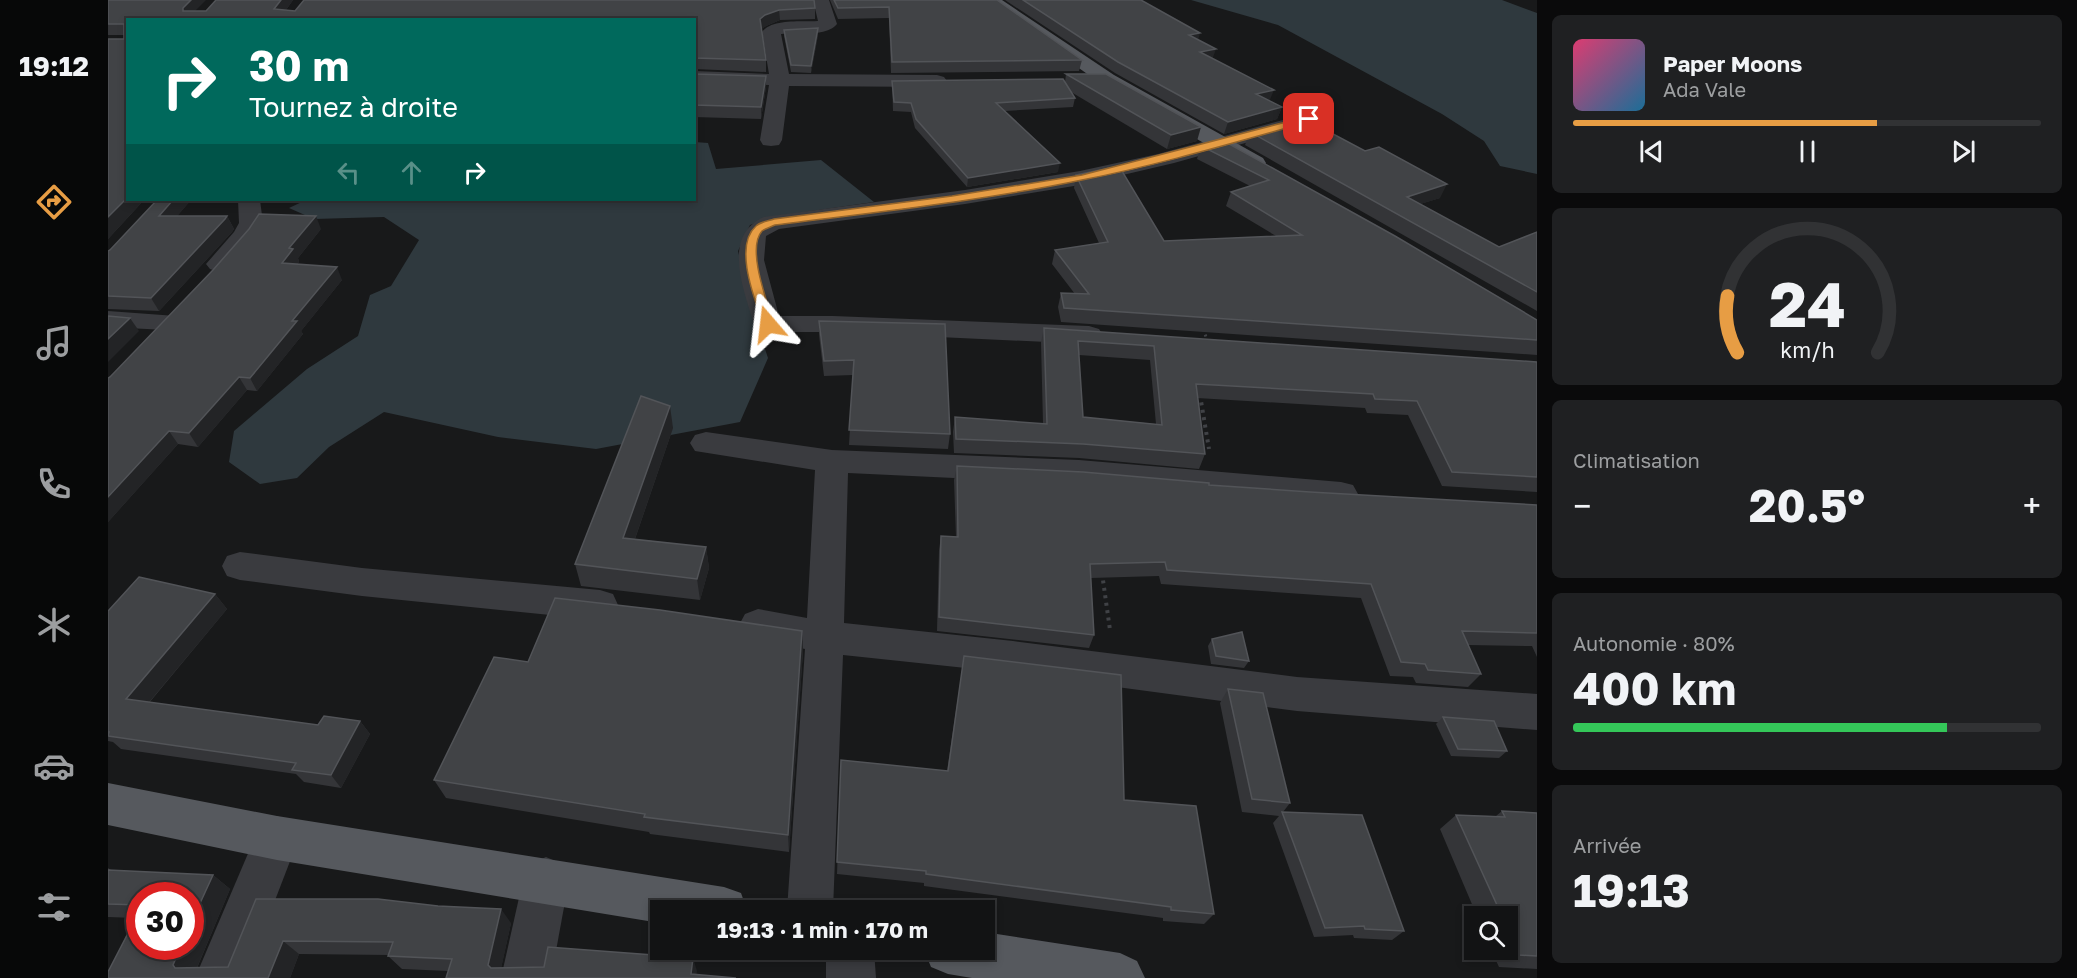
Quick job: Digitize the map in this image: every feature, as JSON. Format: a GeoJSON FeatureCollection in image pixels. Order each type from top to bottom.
{"type":"FeatureCollection","features":[{"type":"Feature","properties":{"kind":"main road"},"geometry":{"type":"LineString","coordinates":[[991,0],[1107,79],[1269,170]]}},
{"type":"Feature","properties":{"kind":"main road"},"geometry":{"type":"LineString","coordinates":[[108,804],[277,838],[665,900]]}},
{"type":"Feature","properties":{"kind":"main road"},"geometry":{"type":"LineString","coordinates":[[995,958],[1120,978]]}},
{"type":"Feature","properties":{"kind":"street"},"geometry":{"type":"LineString","coordinates":[[771,140],[780,80],[771,32],[778,29],[828,24],[821,0]]}},
{"type":"Feature","properties":{"kind":"street"},"geometry":{"type":"LineString","coordinates":[[696,77],[954,81]]}},
{"type":"Feature","properties":{"kind":"street"},"geometry":{"type":"LineString","coordinates":[[1072,79],[1107,79]]}},
{"type":"Feature","properties":{"kind":"street"},"geometry":{"type":"LineString","coordinates":[[1117,336],[833,324],[768,324],[755,281],[751,255],[754,236],[760,227],[774,222],[952,199],[1082,178],[1309,119]]}},
{"type":"Feature","properties":{"kind":"street"},"geometry":{"type":"LineString","coordinates":[[203,283],[245,235],[251,223],[249,201]]}},
{"type":"Feature","properties":{"kind":"street"},"geometry":{"type":"LineString","coordinates":[[108,319],[173,314],[141,348]]}},
{"type":"Feature","properties":{"kind":"street"},"geometry":{"type":"LineString","coordinates":[[706,443],[832,461],[1079,472],[1372,496]]}},
{"type":"Feature","properties":{"kind":"street"},"geometry":{"type":"LineString","coordinates":[[811,900],[832,461]]}},
{"type":"Feature","properties":{"kind":"street"},"geometry":{"type":"LineString","coordinates":[[240,566],[362,582],[513,595],[629,609]]}},
{"type":"Feature","properties":{"kind":"street"},"geometry":{"type":"LineString","coordinates":[[722,620],[825,637],[1297,693],[1537,712]]}},
{"type":"Feature","properties":{"kind":"street"},"geometry":{"type":"LineString","coordinates":[[219,978],[277,838]]}},
{"type":"Feature","properties":{"kind":"street"},"geometry":{"type":"LineString","coordinates":[[526,978],[546,880]]}},
{"type":"Feature","properties":{"kind":"street"},"geometry":{"type":"LineString","coordinates":[[850,960],[851,978]]}},
{"type":"Feature","properties":{"kind":"path"},"geometry":{"type":"LineString","coordinates":[[1199,321],[1209,342]]}},
{"type":"Feature","properties":{"kind":"path"},"geometry":{"type":"LineString","coordinates":[[1198,385],[1215,484]]}},
{"type":"Feature","properties":{"kind":"path"},"geometry":{"type":"LineString","coordinates":[[1101,563],[1116,670]]}},
{"type":"Feature","properties":{"kind":"shaded area"},"geometry":{"type":"Polygon","coordinates":[[[1191,0],[1502,0],[1537,13],[1537,174],[1500,166],[1484,141],[1442,114],[1278,25],[1191,0]]]}},
{"type":"Feature","properties":{"kind":"shaded area"},"geometry":{"type":"Polygon","coordinates":[[[696,142],[708,143],[716,169],[821,160],[874,202],[777,216],[750,225],[738,251],[754,316],[768,358],[740,422],[596,449],[498,437],[384,412],[329,447],[297,478],[260,484],[229,462],[234,431],[307,369],[358,336],[370,295],[391,286],[419,240],[384,217],[314,219],[289,208],[304,201],[696,201],[696,142]]]}},
{"type":"Feature","properties":{"kind":"building"},"geometry":{"type":"Polygon","coordinates":[[[108,0],[191,0],[183,11],[206,11],[216,0],[281,0],[274,9],[295,11],[304,0],[814,0],[815,8],[779,10],[760,19],[766,60],[696,58],[696,18],[126,18],[126,199],[108,217],[108,39],[124,39],[124,24],[108,24],[108,0]]]}},
{"type":"Feature","properties":{"kind":"building"},"geometry":{"type":"Polygon","coordinates":[[[834,0],[997,0],[1082,60],[892,62],[889,7],[838,8],[834,0]]]}},
{"type":"Feature","properties":{"kind":"building"},"geometry":{"type":"Polygon","coordinates":[[[1023,0],[1141,0],[1200,33],[1189,35],[1216,49],[1200,52],[1274,90],[1256,94],[1282,107],[1228,122],[1118,62],[1023,0]]]}},
{"type":"Feature","properties":{"kind":"building"},"geometry":{"type":"Polygon","coordinates":[[[818,28],[811,66],[791,65],[784,30],[818,28]]]}},
{"type":"Feature","properties":{"kind":"building"},"geometry":{"type":"Polygon","coordinates":[[[696,74],[766,76],[761,107],[696,105],[696,74]]]}},
{"type":"Feature","properties":{"kind":"building"},"geometry":{"type":"Polygon","coordinates":[[[1066,74],[1106,74],[1201,127],[1171,135],[1066,74]]]}},
{"type":"Feature","properties":{"kind":"building"},"geometry":{"type":"Polygon","coordinates":[[[1063,79],[1075,98],[996,103],[1060,163],[968,178],[916,119],[911,103],[894,102],[892,81],[1063,79]]]}},
{"type":"Feature","properties":{"kind":"building"},"geometry":{"type":"Polygon","coordinates":[[[1303,118],[1365,151],[1379,147],[1447,184],[1407,197],[1499,247],[1537,232],[1537,292],[1250,132],[1303,118]]]}},
{"type":"Feature","properties":{"kind":"building"},"geometry":{"type":"Polygon","coordinates":[[[1222,140],[1395,236],[1537,320],[1537,340],[1064,308],[1061,293],[1089,294],[1055,250],[1108,242],[1076,175],[1119,166],[1164,241],[1302,235],[1231,192],[1269,180],[1201,146],[1222,140]]]}},
{"type":"Feature","properties":{"kind":"building"},"geometry":{"type":"Polygon","coordinates":[[[156,201],[172,201],[159,216],[227,216],[151,298],[108,296],[108,251],[156,201]]]}},
{"type":"Feature","properties":{"kind":"building"},"geometry":{"type":"Polygon","coordinates":[[[259,214],[316,216],[289,248],[293,249],[282,263],[337,267],[292,321],[297,321],[250,378],[239,377],[189,433],[169,431],[108,497],[108,378],[213,270],[259,214]]]}},
{"type":"Feature","properties":{"kind":"building"},"geometry":{"type":"Polygon","coordinates":[[[108,316],[130,318],[108,339],[108,316]]]}},
{"type":"Feature","properties":{"kind":"building"},"geometry":{"type":"Polygon","coordinates":[[[819,321],[945,324],[950,434],[849,430],[854,360],[824,361],[819,321]]]}},
{"type":"Feature","properties":{"kind":"building"},"geometry":{"type":"Polygon","coordinates":[[[1044,328],[1537,362],[1537,477],[1452,472],[1417,401],[1375,399],[1373,394],[1196,384],[1205,454],[1083,444],[956,439],[955,417],[1047,424],[1044,328]],[[1078,341],[1083,417],[1162,425],[1154,346],[1078,341]]]}},
{"type":"Feature","properties":{"kind":"building"},"geometry":{"type":"Polygon","coordinates":[[[641,396],[670,406],[623,538],[706,547],[697,579],[575,564],[641,396]]]}},
{"type":"Feature","properties":{"kind":"building"},"geometry":{"type":"Polygon","coordinates":[[[957,466],[1083,472],[1209,483],[1209,485],[1537,505],[1537,633],[1462,631],[1481,674],[1428,670],[1425,664],[1401,662],[1371,584],[1167,570],[1165,562],[1090,564],[1094,635],[939,617],[941,536],[958,537],[957,466]]]}},
{"type":"Feature","properties":{"kind":"building"},"geometry":{"type":"Polygon","coordinates":[[[139,577],[215,594],[126,699],[318,725],[324,716],[360,721],[331,775],[292,770],[296,763],[108,736],[108,611],[139,577]]]}},
{"type":"Feature","properties":{"kind":"building"},"geometry":{"type":"Polygon","coordinates":[[[555,598],[660,610],[802,631],[788,835],[644,817],[645,814],[434,780],[494,657],[528,662],[555,598]]]}},
{"type":"Feature","properties":{"kind":"building"},"geometry":{"type":"Polygon","coordinates":[[[1242,632],[1249,661],[1216,656],[1212,639],[1242,632]]]}},
{"type":"Feature","properties":{"kind":"building"},"geometry":{"type":"Polygon","coordinates":[[[964,656],[1121,675],[1124,800],[1196,806],[1214,914],[1171,910],[1171,907],[926,874],[926,871],[837,862],[841,760],[948,771],[964,656]]]}},
{"type":"Feature","properties":{"kind":"building"},"geometry":{"type":"Polygon","coordinates":[[[1228,689],[1263,693],[1290,803],[1252,799],[1228,689]]]}},
{"type":"Feature","properties":{"kind":"building"},"geometry":{"type":"Polygon","coordinates":[[[1443,717],[1494,721],[1507,751],[1458,749],[1443,717]]]}},
{"type":"Feature","properties":{"kind":"building"},"geometry":{"type":"Polygon","coordinates":[[[1502,811],[1537,813],[1537,956],[1519,955],[1518,906],[1497,906],[1456,815],[1505,817],[1502,811]]]}},
{"type":"Feature","properties":{"kind":"building"},"geometry":{"type":"Polygon","coordinates":[[[1282,812],[1362,815],[1404,931],[1365,929],[1364,926],[1325,928],[1282,812]]]}},
{"type":"Feature","properties":{"kind":"building"},"geometry":{"type":"Polygon","coordinates":[[[108,870],[213,875],[204,895],[204,882],[126,882],[126,905],[108,904],[108,870]]]}},
{"type":"Feature","properties":{"kind":"building"},"geometry":{"type":"Polygon","coordinates":[[[256,899],[378,899],[438,906],[501,909],[488,965],[491,968],[544,967],[548,947],[650,955],[650,960],[693,960],[691,974],[736,978],[446,978],[452,959],[388,956],[393,942],[283,941],[268,978],[108,978],[108,972],[126,937],[126,960],[175,960],[173,965],[175,968],[228,967],[256,899]]]}},
{"type":"Feature","properties":{"kind":"route"},"geometry":{"type":"LineString","coordinates":[[768,324],[755,281],[751,255],[754,236],[760,227],[774,222],[952,199],[1082,178],[1309,119]]}}]}
